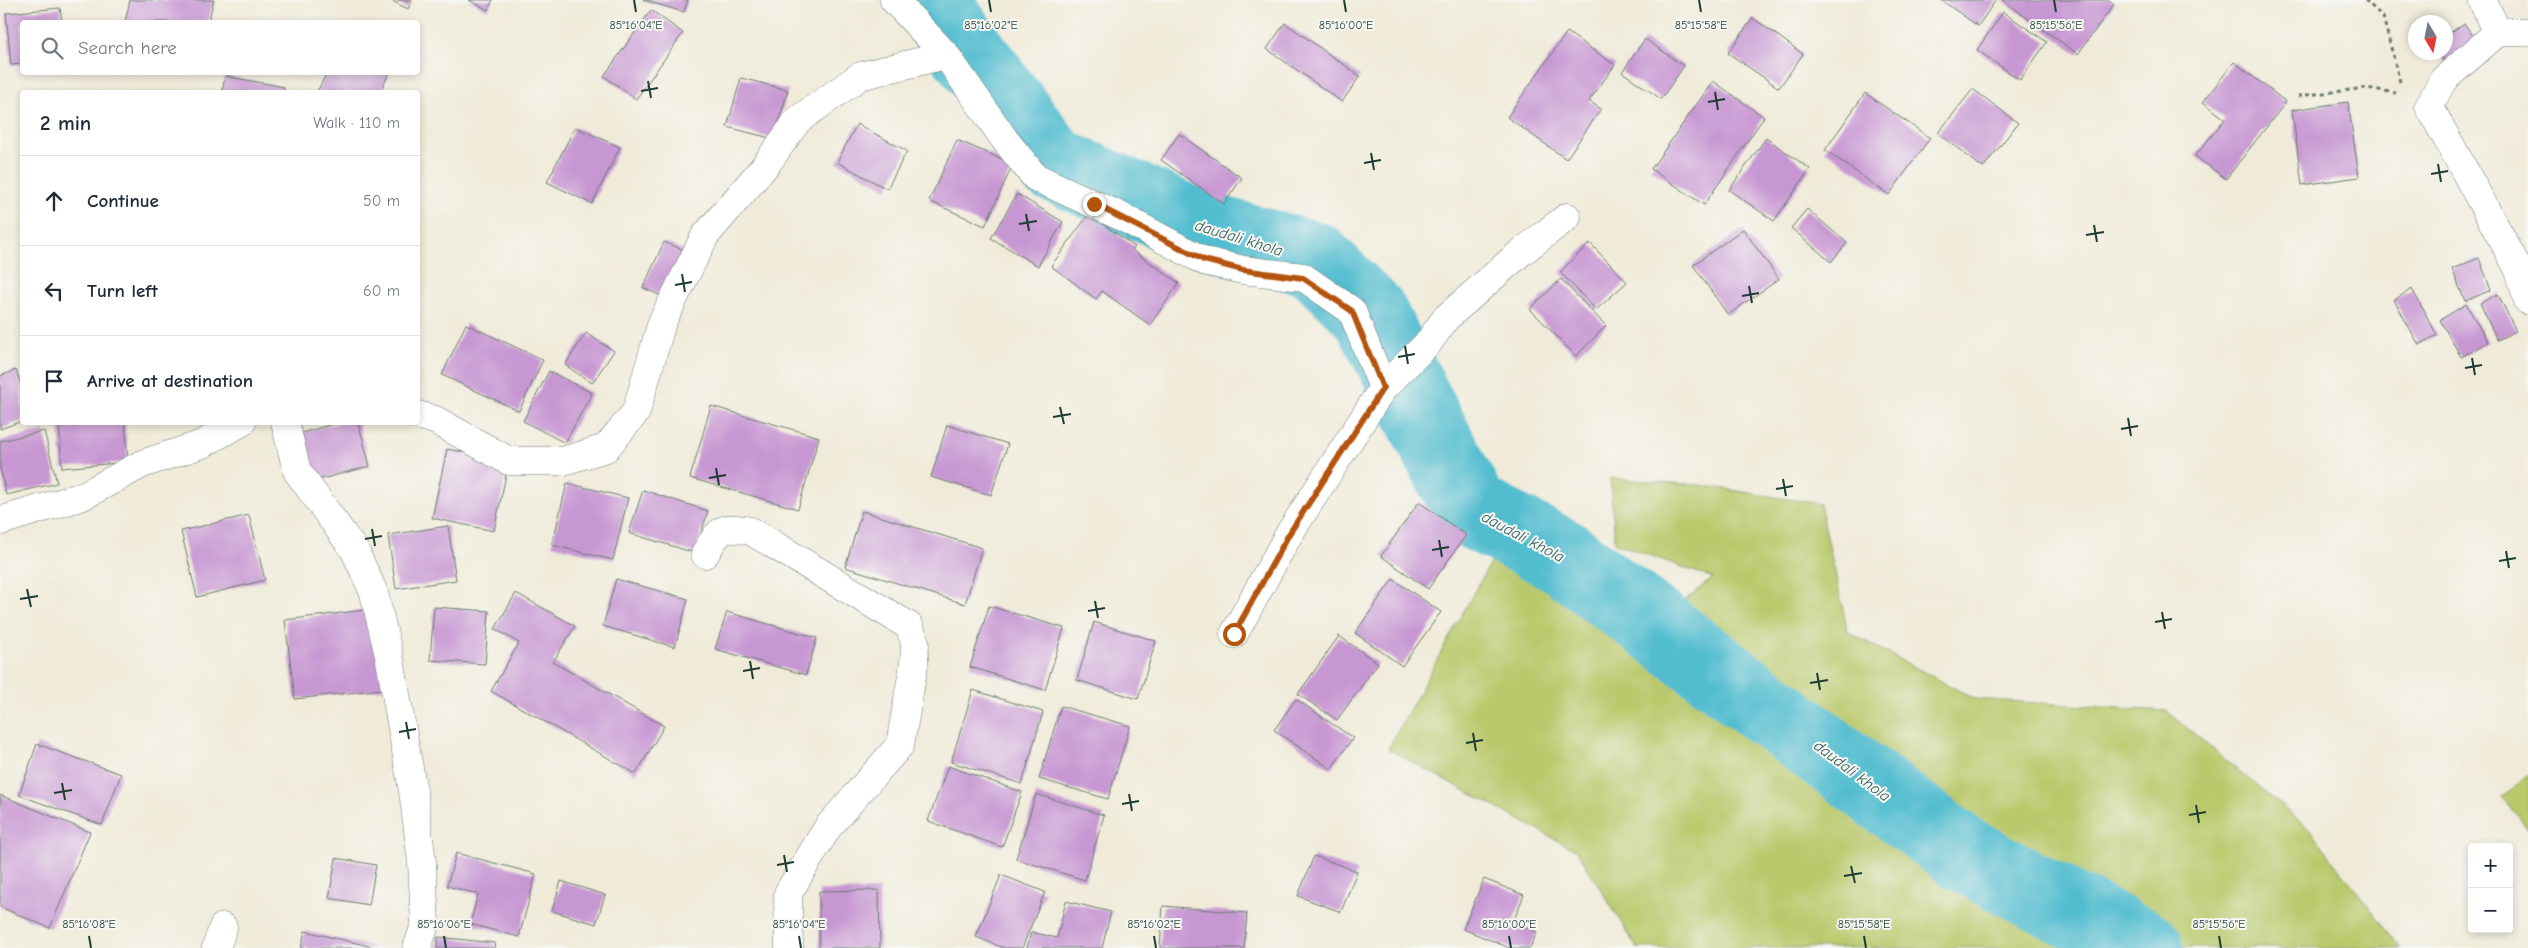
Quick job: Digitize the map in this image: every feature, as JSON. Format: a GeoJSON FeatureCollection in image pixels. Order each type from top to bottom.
{"type":"FeatureCollection","features":[{"type":"Feature","properties":{"kind":"street"},"geometry":{"type":"LineString","coordinates":[[894,0],[946,55],[1004,140],[1035,177],[1120,216],[1204,260],[1243,270],[1303,278],[1352,311],[1383,388]]}},
{"type":"Feature","properties":{"kind":"street"},"geometry":{"type":"LineString","coordinates":[[2482,0],[2498,32]]}},
{"type":"Feature","properties":{"kind":"street"},"geometry":{"type":"LineString","coordinates":[[2528,32],[2498,32],[2443,80],[2429,106],[2519,270],[2528,301]]}},
{"type":"Feature","properties":{"kind":"street"},"geometry":{"type":"LineString","coordinates":[[420,416],[435,420],[509,461],[563,461],[606,448],[636,412],[662,322],[705,236],[765,166],[798,120],[860,76],[946,55]]}},
{"type":"Feature","properties":{"kind":"street"},"geometry":{"type":"LineString","coordinates":[[1234,634],[1289,534],[1383,388],[1428,343],[1446,318],[1519,254],[1567,217]]}},
{"type":"Feature","properties":{"kind":"street"},"geometry":{"type":"LineString","coordinates":[[0,521],[83,496],[142,464],[202,444],[237,425]]}},
{"type":"Feature","properties":{"kind":"street"},"geometry":{"type":"LineString","coordinates":[[286,425],[297,471],[355,551],[374,593],[390,660],[413,790],[420,844],[425,925],[417,948]]}},
{"type":"Feature","properties":{"kind":"street"},"geometry":{"type":"LineString","coordinates":[[705,554],[718,531],[728,527],[751,530],[909,626],[916,642],[900,746],[828,827],[788,893],[789,948]]}},
{"type":"Feature","properties":{"kind":"path"},"geometry":{"type":"LineString","coordinates":[[2365,0],[2383,17],[2403,95]]}},
{"type":"Feature","properties":{"kind":"path"},"geometry":{"type":"LineString","coordinates":[[2298,96],[2367,88],[2403,95],[2429,106]]}},
{"type":"Feature","properties":{"kind":"green space"},"geometry":{"type":"Polygon","coordinates":[[[1610,478],[1699,485],[1820,504],[1848,632],[1975,699],[2167,711],[2308,828],[2401,948],[1637,948],[1577,851],[1388,749],[1499,547],[1641,635],[1713,578],[1615,543],[1610,478]]]}},
{"type":"Feature","properties":{"kind":"green space"},"geometry":{"type":"Polygon","coordinates":[[[2528,773],[2528,829],[2503,798],[2528,773]]]}},
{"type":"Feature","properties":{"kind":"building"},"geometry":{"type":"Polygon","coordinates":[[[130,0],[214,0],[209,20],[125,20],[130,0]]]}},
{"type":"Feature","properties":{"kind":"building"},"geometry":{"type":"Polygon","coordinates":[[[390,0],[412,0],[408,9],[390,0]]]}},
{"type":"Feature","properties":{"kind":"building"},"geometry":{"type":"Polygon","coordinates":[[[469,0],[493,0],[488,10],[469,0]]]}},
{"type":"Feature","properties":{"kind":"building"},"geometry":{"type":"Polygon","coordinates":[[[643,0],[688,0],[684,12],[643,0]]]}},
{"type":"Feature","properties":{"kind":"building"},"geometry":{"type":"Polygon","coordinates":[[[1941,0],[1996,0],[1978,26],[1941,0]]]}},
{"type":"Feature","properties":{"kind":"building"},"geometry":{"type":"Polygon","coordinates":[[[2002,0],[2109,0],[2114,4],[2078,54],[2002,0]]]}},
{"type":"Feature","properties":{"kind":"building"},"geometry":{"type":"Polygon","coordinates":[[[60,8],[62,20],[20,20],[20,64],[11,65],[6,13],[60,8]]]}},
{"type":"Feature","properties":{"kind":"building"},"geometry":{"type":"Polygon","coordinates":[[[651,10],[683,33],[636,99],[604,76],[651,10]]]}},
{"type":"Feature","properties":{"kind":"building"},"geometry":{"type":"Polygon","coordinates":[[[2003,12],[2047,42],[2020,80],[1977,50],[2003,12]]]}},
{"type":"Feature","properties":{"kind":"building"},"geometry":{"type":"Polygon","coordinates":[[[1753,18],[1803,54],[1779,88],[1728,53],[1753,18]]]}},
{"type":"Feature","properties":{"kind":"building"},"geometry":{"type":"Polygon","coordinates":[[[1285,23],[1360,76],[1342,102],[1267,49],[1285,23]]]}},
{"type":"Feature","properties":{"kind":"building"},"geometry":{"type":"Polygon","coordinates":[[[2464,23],[2479,44],[2448,66],[2444,60],[2453,60],[2453,31],[2464,23]]]}},
{"type":"Feature","properties":{"kind":"building"},"geometry":{"type":"Polygon","coordinates":[[[1567,32],[1615,65],[1589,101],[1601,109],[1566,159],[1507,117],[1567,32]]]}},
{"type":"Feature","properties":{"kind":"building"},"geometry":{"type":"Polygon","coordinates":[[[1645,39],[1684,66],[1661,99],[1622,72],[1645,39]]]}},
{"type":"Feature","properties":{"kind":"building"},"geometry":{"type":"Polygon","coordinates":[[[2234,62],[2286,102],[2226,179],[2195,156],[2225,119],[2203,102],[2234,62]]]}},
{"type":"Feature","properties":{"kind":"building"},"geometry":{"type":"Polygon","coordinates":[[[326,75],[388,75],[381,90],[318,90],[326,75]]]}},
{"type":"Feature","properties":{"kind":"building"},"geometry":{"type":"Polygon","coordinates":[[[225,76],[284,87],[283,90],[222,90],[225,76]]]}},
{"type":"Feature","properties":{"kind":"building"},"geometry":{"type":"Polygon","coordinates":[[[741,78],[788,90],[774,139],[727,127],[741,78]]]}},
{"type":"Feature","properties":{"kind":"building"},"geometry":{"type":"Polygon","coordinates":[[[1713,81],[1764,117],[1704,205],[1651,169],[1713,81]]]}},
{"type":"Feature","properties":{"kind":"building"},"geometry":{"type":"Polygon","coordinates":[[[1973,89],[2018,123],[1983,168],[1938,133],[1973,89]]]}},
{"type":"Feature","properties":{"kind":"building"},"geometry":{"type":"Polygon","coordinates":[[[1865,93],[1930,138],[1889,195],[1825,150],[1865,93]]]}},
{"type":"Feature","properties":{"kind":"building"},"geometry":{"type":"Polygon","coordinates":[[[2348,102],[2359,177],[2302,185],[2292,110],[2348,102]]]}},
{"type":"Feature","properties":{"kind":"building"},"geometry":{"type":"Polygon","coordinates":[[[857,124],[907,151],[887,189],[837,162],[857,124]]]}},
{"type":"Feature","properties":{"kind":"building"},"geometry":{"type":"Polygon","coordinates":[[[575,127],[620,147],[592,204],[547,182],[575,127]]]}},
{"type":"Feature","properties":{"kind":"building"},"geometry":{"type":"Polygon","coordinates":[[[1179,134],[1242,178],[1224,204],[1161,160],[1179,134]]]}},
{"type":"Feature","properties":{"kind":"building"},"geometry":{"type":"Polygon","coordinates":[[[1766,138],[1810,169],[1774,221],[1729,190],[1766,138]]]}},
{"type":"Feature","properties":{"kind":"building"},"geometry":{"type":"Polygon","coordinates":[[[957,140],[1013,164],[985,226],[929,201],[957,140]]]}},
{"type":"Feature","properties":{"kind":"building"},"geometry":{"type":"Polygon","coordinates":[[[1017,194],[1063,222],[1038,266],[991,238],[1017,194]]]}},
{"type":"Feature","properties":{"kind":"building"},"geometry":{"type":"Polygon","coordinates":[[[1807,209],[1847,243],[1831,262],[1791,228],[1807,209]]]}},
{"type":"Feature","properties":{"kind":"building"},"geometry":{"type":"Polygon","coordinates":[[[1089,214],[1135,247],[1132,250],[1179,283],[1150,325],[1102,291],[1096,299],[1051,266],[1089,214]]]}},
{"type":"Feature","properties":{"kind":"building"},"geometry":{"type":"Polygon","coordinates":[[[1743,229],[1779,279],[1728,315],[1693,265],[1743,229]]]}},
{"type":"Feature","properties":{"kind":"building"},"geometry":{"type":"Polygon","coordinates":[[[664,242],[689,252],[669,299],[643,288],[664,242]]]}},
{"type":"Feature","properties":{"kind":"building"},"geometry":{"type":"Polygon","coordinates":[[[1590,243],[1627,282],[1596,310],[1560,272],[1590,243]]]}},
{"type":"Feature","properties":{"kind":"building"},"geometry":{"type":"Polygon","coordinates":[[[2479,258],[2491,290],[2465,301],[2452,269],[2479,258]]]}},
{"type":"Feature","properties":{"kind":"building"},"geometry":{"type":"Polygon","coordinates":[[[1561,279],[1606,326],[1576,356],[1530,309],[1561,279]]]}},
{"type":"Feature","properties":{"kind":"building"},"geometry":{"type":"Polygon","coordinates":[[[2412,289],[2437,335],[2419,345],[2394,300],[2412,289]]]}},
{"type":"Feature","properties":{"kind":"building"},"geometry":{"type":"Polygon","coordinates":[[[2498,294],[2516,331],[2497,340],[2480,303],[2498,294]]]}},
{"type":"Feature","properties":{"kind":"building"},"geometry":{"type":"Polygon","coordinates":[[[2466,304],[2488,342],[2461,357],[2440,320],[2466,304]]]}},
{"type":"Feature","properties":{"kind":"building"},"geometry":{"type":"Polygon","coordinates":[[[466,324],[543,360],[519,411],[442,375],[466,324]]]}},
{"type":"Feature","properties":{"kind":"building"},"geometry":{"type":"Polygon","coordinates":[[[586,333],[614,351],[592,383],[565,365],[586,333]]]}},
{"type":"Feature","properties":{"kind":"building"},"geometry":{"type":"Polygon","coordinates":[[[16,370],[20,382],[20,422],[0,429],[0,376],[16,370]]]}},
{"type":"Feature","properties":{"kind":"building"},"geometry":{"type":"Polygon","coordinates":[[[549,371],[592,393],[565,443],[523,421],[549,371]]]}},
{"type":"Feature","properties":{"kind":"building"},"geometry":{"type":"Polygon","coordinates":[[[711,406],[819,437],[798,509],[690,478],[711,406]]]}},
{"type":"Feature","properties":{"kind":"building"},"geometry":{"type":"Polygon","coordinates":[[[59,425],[125,425],[128,462],[62,468],[59,425]]]}},
{"type":"Feature","properties":{"kind":"building"},"geometry":{"type":"Polygon","coordinates":[[[330,425],[359,425],[370,466],[314,481],[301,433],[330,425]]]}},
{"type":"Feature","properties":{"kind":"building"},"geometry":{"type":"Polygon","coordinates":[[[947,425],[1008,444],[991,495],[931,477],[947,425]]]}},
{"type":"Feature","properties":{"kind":"building"},"geometry":{"type":"Polygon","coordinates":[[[44,431],[57,483],[6,495],[0,467],[0,441],[44,431]]]}},
{"type":"Feature","properties":{"kind":"building"},"geometry":{"type":"Polygon","coordinates":[[[447,449],[509,461],[494,531],[432,518],[447,449]]]}},
{"type":"Feature","properties":{"kind":"building"},"geometry":{"type":"Polygon","coordinates":[[[567,483],[628,498],[613,560],[552,545],[567,483]]]}},
{"type":"Feature","properties":{"kind":"building"},"geometry":{"type":"Polygon","coordinates":[[[643,490],[708,511],[695,553],[629,533],[643,490]]]}},
{"type":"Feature","properties":{"kind":"building"},"geometry":{"type":"Polygon","coordinates":[[[1419,502],[1466,535],[1428,589],[1381,556],[1419,502]]]}},
{"type":"Feature","properties":{"kind":"building"},"geometry":{"type":"Polygon","coordinates":[[[862,511],[982,548],[965,604],[845,567],[862,511]]]}},
{"type":"Feature","properties":{"kind":"building"},"geometry":{"type":"Polygon","coordinates":[[[249,515],[265,580],[197,597],[181,531],[249,515]]]}},
{"type":"Feature","properties":{"kind":"building"},"geometry":{"type":"Polygon","coordinates":[[[448,526],[456,580],[396,589],[388,535],[448,526]]]}},
{"type":"Feature","properties":{"kind":"building"},"geometry":{"type":"Polygon","coordinates":[[[616,579],[688,599],[675,647],[603,626],[616,579]]]}},
{"type":"Feature","properties":{"kind":"building"},"geometry":{"type":"Polygon","coordinates":[[[1393,579],[1441,612],[1402,666],[1355,633],[1393,579]]]}},
{"type":"Feature","properties":{"kind":"building"},"geometry":{"type":"Polygon","coordinates":[[[516,593],[575,626],[553,662],[664,726],[636,774],[491,691],[519,643],[495,629],[516,593]]]}},
{"type":"Feature","properties":{"kind":"building"},"geometry":{"type":"Polygon","coordinates":[[[989,606],[1064,628],[1045,690],[970,667],[989,606]]]}},
{"type":"Feature","properties":{"kind":"building"},"geometry":{"type":"Polygon","coordinates":[[[434,607],[489,611],[485,664],[430,660],[434,607]]]}},
{"type":"Feature","properties":{"kind":"building"},"geometry":{"type":"Polygon","coordinates":[[[373,609],[383,689],[295,699],[285,620],[373,609]]]}},
{"type":"Feature","properties":{"kind":"building"},"geometry":{"type":"Polygon","coordinates":[[[727,612],[817,638],[806,675],[715,649],[727,612]]]}},
{"type":"Feature","properties":{"kind":"building"},"geometry":{"type":"Polygon","coordinates":[[[1094,622],[1156,641],[1138,699],[1077,680],[1094,622]]]}},
{"type":"Feature","properties":{"kind":"building"},"geometry":{"type":"Polygon","coordinates":[[[1339,636],[1378,663],[1337,720],[1298,694],[1339,636]]]}},
{"type":"Feature","properties":{"kind":"building"},"geometry":{"type":"Polygon","coordinates":[[[973,690],[1043,712],[1022,784],[951,762],[973,690]]]}},
{"type":"Feature","properties":{"kind":"building"},"geometry":{"type":"Polygon","coordinates":[[[1296,699],[1353,738],[1331,769],[1274,730],[1296,699]]]}},
{"type":"Feature","properties":{"kind":"building"},"geometry":{"type":"Polygon","coordinates":[[[1061,706],[1130,726],[1108,799],[1039,779],[1061,706]]]}},
{"type":"Feature","properties":{"kind":"building"},"geometry":{"type":"Polygon","coordinates":[[[37,744],[121,774],[102,825],[19,795],[37,744]]]}},
{"type":"Feature","properties":{"kind":"building"},"geometry":{"type":"Polygon","coordinates":[[[948,766],[1022,792],[1002,847],[928,821],[948,766]]]}},
{"type":"Feature","properties":{"kind":"building"},"geometry":{"type":"Polygon","coordinates":[[[1036,794],[1104,815],[1085,880],[1016,859],[1036,794]]]}},
{"type":"Feature","properties":{"kind":"building"},"geometry":{"type":"Polygon","coordinates":[[[0,795],[90,832],[50,928],[0,907],[0,795]]]}},
{"type":"Feature","properties":{"kind":"building"},"geometry":{"type":"Polygon","coordinates":[[[456,853],[536,874],[519,937],[470,924],[478,894],[447,886],[456,853]]]}},
{"type":"Feature","properties":{"kind":"building"},"geometry":{"type":"Polygon","coordinates":[[[1314,856],[1357,871],[1341,912],[1298,896],[1314,856]]]}},
{"type":"Feature","properties":{"kind":"building"},"geometry":{"type":"Polygon","coordinates":[[[336,858],[376,865],[369,905],[329,898],[336,858]]]}},
{"type":"Feature","properties":{"kind":"building"},"geometry":{"type":"Polygon","coordinates":[[[1001,875],[1045,892],[1022,948],[1004,948],[976,937],[1001,875]]]}},
{"type":"Feature","properties":{"kind":"building"},"geometry":{"type":"Polygon","coordinates":[[[1484,879],[1524,895],[1513,922],[1537,932],[1530,948],[1510,948],[1463,929],[1484,879]]]}},
{"type":"Feature","properties":{"kind":"building"},"geometry":{"type":"Polygon","coordinates":[[[561,881],[605,895],[596,924],[552,911],[561,881]]]}},
{"type":"Feature","properties":{"kind":"building"},"geometry":{"type":"Polygon","coordinates":[[[879,890],[880,948],[819,948],[819,891],[879,890]]]}},
{"type":"Feature","properties":{"kind":"building"},"geometry":{"type":"Polygon","coordinates":[[[1066,901],[1111,912],[1102,948],[1027,948],[1031,932],[1057,938],[1066,901]]]}},
{"type":"Feature","properties":{"kind":"building"},"geometry":{"type":"Polygon","coordinates":[[[1163,906],[1247,913],[1244,948],[1160,948],[1163,906]]]}},
{"type":"Feature","properties":{"kind":"building"},"geometry":{"type":"Polygon","coordinates":[[[305,931],[373,947],[301,948],[305,931]]]}},
{"type":"Feature","properties":{"kind":"building"},"geometry":{"type":"Polygon","coordinates":[[[438,937],[495,943],[494,948],[437,948],[438,937]]]}},
{"type":"Feature","properties":{"kind":"waterway","name":"daudali khola"},"geometry":{"type":"LineString","coordinates":[[932,0],[958,39],[1053,164],[1202,229],[1315,260],[1369,313],[1471,510],[1562,556],[1962,853],[2145,948]]}},
{"type":"Feature","properties":{"kind":"route"},"geometry":{"type":"LineString","coordinates":[[1094,204],[1204,260],[1243,270],[1303,278],[1352,311],[1383,388],[1289,534],[1234,634]]}}]}
